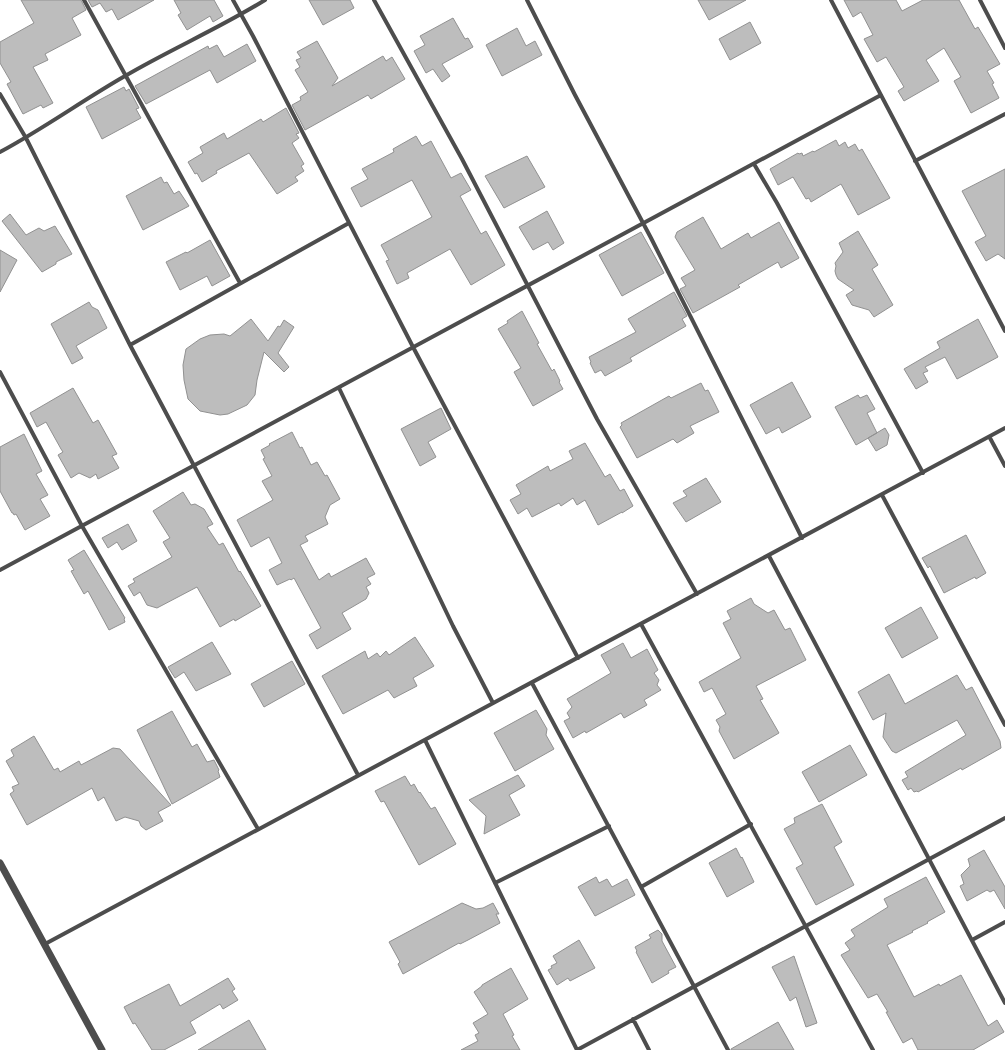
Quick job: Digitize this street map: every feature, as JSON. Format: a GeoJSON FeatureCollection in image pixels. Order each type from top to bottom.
{"type":"FeatureCollection","features":[{"type":"Feature","properties":{"kind":"street"},"geometry":{"type":"LineString","coordinates":[[84,0],[240,283]]}},
{"type":"Feature","properties":{"kind":"street"},"geometry":{"type":"LineString","coordinates":[[233,0],[253,36],[413,348],[578,658]]}},
{"type":"Feature","properties":{"kind":"street"},"geometry":{"type":"LineString","coordinates":[[0,152],[26,138],[126,76],[241,15],[265,0]]}},
{"type":"Feature","properties":{"kind":"street"},"geometry":{"type":"LineString","coordinates":[[374,0],[462,159],[597,419],[697,594]]}},
{"type":"Feature","properties":{"kind":"street"},"geometry":{"type":"LineString","coordinates":[[527,0],[575,95],[643,223],[802,538]]}},
{"type":"Feature","properties":{"kind":"street"},"geometry":{"type":"LineString","coordinates":[[831,0],[1005,331]]}},
{"type":"Feature","properties":{"kind":"street"},"geometry":{"type":"LineString","coordinates":[[980,0],[1005,48]]}},
{"type":"Feature","properties":{"kind":"street"},"geometry":{"type":"LineString","coordinates":[[0,94],[26,138],[130,345],[358,775]]}},
{"type":"Feature","properties":{"kind":"street"},"geometry":{"type":"LineString","coordinates":[[0,570],[881,95]]}},
{"type":"Feature","properties":{"kind":"street"},"geometry":{"type":"LineString","coordinates":[[915,161],[1005,114]]}},
{"type":"Feature","properties":{"kind":"street"},"geometry":{"type":"LineString","coordinates":[[754,164],[777,203],[923,473]]}},
{"type":"Feature","properties":{"kind":"street"},"geometry":{"type":"LineString","coordinates":[[130,345],[349,223]]}},
{"type":"Feature","properties":{"kind":"street"},"geometry":{"type":"LineString","coordinates":[[0,372],[82,526],[258,829]]}},
{"type":"Feature","properties":{"kind":"street"},"geometry":{"type":"LineString","coordinates":[[339,388],[453,626],[493,703]]}},
{"type":"Feature","properties":{"kind":"street"},"geometry":{"type":"LineString","coordinates":[[44,944],[990,438],[1005,428]]}},
{"type":"Feature","properties":{"kind":"street"},"geometry":{"type":"LineString","coordinates":[[990,438],[1005,466]]}},
{"type":"Feature","properties":{"kind":"street"},"geometry":{"type":"LineString","coordinates":[[882,495],[1005,726]]}},
{"type":"Feature","properties":{"kind":"street"},"geometry":{"type":"LineString","coordinates":[[769,556],[1005,1003]]}},
{"type":"Feature","properties":{"kind":"street"},"geometry":{"type":"LineString","coordinates":[[642,624],[874,1050]]}},
{"type":"Feature","properties":{"kind":"street"},"geometry":{"type":"LineString","coordinates":[[532,683],[728,1050]]}},
{"type":"Feature","properties":{"kind":"street"},"geometry":{"type":"LineString","coordinates":[[425,740],[577,1050],[1005,818]]}},
{"type":"Feature","properties":{"kind":"street"},"geometry":{"type":"LineString","coordinates":[[641,887],[750,824]]}},
{"type":"Feature","properties":{"kind":"street"},"geometry":{"type":"LineString","coordinates":[[495,883],[608,826]]}},
{"type":"Feature","properties":{"kind":"street"},"geometry":{"type":"LineString","coordinates":[[1,866],[102,1050]]}},
{"type":"Feature","properties":{"kind":"street"},"geometry":{"type":"LineString","coordinates":[[972,940],[1005,922]]}},
{"type":"Feature","properties":{"kind":"street"},"geometry":{"type":"LineString","coordinates":[[633,1019],[649,1050]]}},
{"type":"Feature","properties":{"kind":"building"},"geometry":{"type":"Polygon","coordinates":[[[21,0],[81,0],[86,10],[72,18],[81,35],[45,54],[48,60],[33,67],[53,103],[43,108],[41,105],[23,114],[7,84],[11,82],[0,63],[0,42],[34,23],[21,0]]]}},
{"type":"Feature","properties":{"kind":"building"},"geometry":{"type":"Polygon","coordinates":[[[88,0],[154,0],[118,20],[112,9],[106,12],[100,3],[92,7],[88,0]]]}},
{"type":"Feature","properties":{"kind":"building"},"geometry":{"type":"Polygon","coordinates":[[[174,0],[214,0],[223,16],[213,22],[210,16],[187,30],[178,15],[181,13],[174,0]]]}},
{"type":"Feature","properties":{"kind":"building"},"geometry":{"type":"Polygon","coordinates":[[[309,0],[350,0],[354,8],[323,25],[309,0]]]}},
{"type":"Feature","properties":{"kind":"building"},"geometry":{"type":"Polygon","coordinates":[[[698,0],[746,0],[709,20],[698,0]]]}},
{"type":"Feature","properties":{"kind":"building"},"geometry":{"type":"Polygon","coordinates":[[[844,0],[896,0],[902,11],[923,0],[959,0],[975,29],[978,27],[1000,64],[987,71],[994,83],[992,84],[999,98],[971,113],[954,81],[961,77],[944,48],[926,60],[939,81],[904,101],[898,91],[904,87],[886,57],[877,62],[864,39],[873,35],[861,12],[853,17],[844,0]]]}},
{"type":"Feature","properties":{"kind":"building"},"geometry":{"type":"Polygon","coordinates":[[[453,18],[465,39],[468,38],[473,47],[442,64],[450,76],[442,82],[433,69],[426,73],[414,51],[425,45],[420,36],[453,18]]]}},
{"type":"Feature","properties":{"kind":"building"},"geometry":{"type":"Polygon","coordinates":[[[750,22],[761,43],[730,60],[719,39],[750,22]]]}},
{"type":"Feature","properties":{"kind":"building"},"geometry":{"type":"Polygon","coordinates":[[[517,28],[526,46],[535,41],[542,55],[502,76],[486,45],[517,28]]]}},
{"type":"Feature","properties":{"kind":"building"},"geometry":{"type":"Polygon","coordinates":[[[317,41],[338,78],[332,86],[383,56],[386,61],[392,57],[405,79],[371,99],[368,95],[305,130],[292,105],[301,100],[300,97],[308,92],[295,70],[300,67],[296,60],[301,58],[297,52],[317,41]]]}},
{"type":"Feature","properties":{"kind":"building"},"geometry":{"type":"Polygon","coordinates":[[[247,44],[256,61],[217,83],[210,70],[146,104],[135,86],[208,46],[209,49],[217,45],[224,57],[247,44]]]}},
{"type":"Feature","properties":{"kind":"building"},"geometry":{"type":"Polygon","coordinates":[[[124,87],[126,91],[129,89],[139,108],[136,109],[141,118],[102,139],[86,107],[124,87]]]}},
{"type":"Feature","properties":{"kind":"building"},"geometry":{"type":"Polygon","coordinates":[[[286,108],[299,133],[296,134],[299,138],[292,143],[304,164],[301,166],[304,171],[295,177],[298,181],[277,194],[249,153],[216,171],[217,173],[202,182],[197,173],[195,174],[188,162],[203,153],[200,147],[224,133],[227,139],[261,119],[263,122],[286,108]]]}},
{"type":"Feature","properties":{"kind":"building"},"geometry":{"type":"Polygon","coordinates":[[[416,136],[422,146],[431,141],[451,178],[461,173],[471,190],[460,196],[481,234],[486,231],[505,265],[471,285],[450,249],[407,273],[409,278],[397,284],[386,261],[389,260],[381,245],[432,217],[412,180],[361,207],[351,188],[368,179],[362,169],[394,152],[393,149],[416,136]]]}},
{"type":"Feature","properties":{"kind":"building"},"geometry":{"type":"Polygon","coordinates":[[[836,140],[839,146],[845,142],[848,148],[855,144],[859,151],[862,149],[890,198],[858,215],[841,184],[811,202],[809,198],[806,199],[793,177],[778,185],[770,169],[798,153],[802,153],[803,156],[836,140]]]}},
{"type":"Feature","properties":{"kind":"building"},"geometry":{"type":"Polygon","coordinates":[[[527,156],[545,187],[504,208],[485,176],[527,156]]]}},
{"type":"Feature","properties":{"kind":"building"},"geometry":{"type":"Polygon","coordinates":[[[1005,169],[1005,259],[998,254],[986,261],[975,242],[986,236],[962,191],[1005,169]]]}},
{"type":"Feature","properties":{"kind":"building"},"geometry":{"type":"Polygon","coordinates":[[[161,177],[164,183],[167,182],[174,194],[179,191],[189,206],[143,230],[126,196],[161,177]]]}},
{"type":"Feature","properties":{"kind":"building"},"geometry":{"type":"Polygon","coordinates":[[[547,211],[564,243],[553,250],[548,242],[533,250],[519,227],[547,211]]]}},
{"type":"Feature","properties":{"kind":"building"},"geometry":{"type":"Polygon","coordinates":[[[10,214],[26,235],[39,228],[44,231],[55,226],[72,254],[56,262],[56,264],[42,272],[2,221],[10,214]]]}},
{"type":"Feature","properties":{"kind":"building"},"geometry":{"type":"Polygon","coordinates":[[[703,217],[721,249],[748,233],[751,238],[779,222],[799,258],[781,268],[778,262],[738,285],[740,287],[693,313],[680,289],[686,286],[681,278],[695,270],[675,237],[677,232],[703,217]]]}},
{"type":"Feature","properties":{"kind":"building"},"geometry":{"type":"Polygon","coordinates":[[[858,231],[878,265],[872,269],[893,305],[874,317],[869,310],[852,305],[846,295],[854,290],[838,279],[835,271],[835,263],[843,252],[839,243],[858,231]]]}},
{"type":"Feature","properties":{"kind":"building"},"geometry":{"type":"Polygon","coordinates":[[[641,232],[664,273],[622,296],[599,255],[641,232]]]}},
{"type":"Feature","properties":{"kind":"building"},"geometry":{"type":"Polygon","coordinates":[[[210,240],[230,276],[212,286],[207,276],[180,290],[166,262],[186,252],[187,253],[210,240]]]}},
{"type":"Feature","properties":{"kind":"building"},"geometry":{"type":"Polygon","coordinates":[[[0,250],[17,260],[0,292],[0,250]]]}},
{"type":"Feature","properties":{"kind":"building"},"geometry":{"type":"Polygon","coordinates":[[[674,292],[687,316],[682,319],[686,326],[630,358],[632,361],[605,376],[601,370],[595,373],[589,357],[636,332],[628,319],[674,292]]]}},
{"type":"Feature","properties":{"kind":"building"},"geometry":{"type":"Polygon","coordinates":[[[89,302],[92,307],[98,310],[107,328],[76,346],[83,358],[72,364],[51,324],[89,302]]]}},
{"type":"Feature","properties":{"kind":"building"},"geometry":{"type":"Polygon","coordinates":[[[522,311],[539,343],[537,344],[552,371],[554,369],[563,389],[533,406],[514,372],[521,368],[498,329],[522,311]]]}},
{"type":"Feature","properties":{"kind":"building"},"geometry":{"type":"Polygon","coordinates":[[[251,319],[268,341],[284,320],[294,327],[278,353],[289,367],[284,372],[264,352],[255,395],[247,405],[228,414],[220,415],[200,411],[188,399],[183,365],[186,349],[200,339],[210,335],[224,334],[230,336],[251,319]]]}},
{"type":"Feature","properties":{"kind":"building"},"geometry":{"type":"Polygon","coordinates":[[[978,319],[998,357],[957,379],[945,357],[925,367],[928,371],[923,373],[928,382],[916,389],[904,369],[940,348],[937,342],[978,319]]]}},
{"type":"Feature","properties":{"kind":"building"},"geometry":{"type":"Polygon","coordinates":[[[792,382],[811,417],[782,433],[779,427],[766,434],[750,405],[792,382]]]}},
{"type":"Feature","properties":{"kind":"building"},"geometry":{"type":"Polygon","coordinates":[[[701,383],[705,391],[708,390],[719,412],[690,426],[694,433],[677,443],[673,439],[637,458],[620,427],[622,425],[621,423],[669,396],[671,398],[701,383]]]}},
{"type":"Feature","properties":{"kind":"building"},"geometry":{"type":"Polygon","coordinates":[[[73,388],[93,423],[98,420],[117,454],[112,456],[119,468],[98,479],[96,474],[90,478],[79,473],[71,478],[58,455],[63,452],[46,422],[37,427],[30,413],[73,388]]]}},
{"type":"Feature","properties":{"kind":"building"},"geometry":{"type":"Polygon","coordinates":[[[858,395],[860,398],[867,395],[875,409],[867,413],[877,433],[856,445],[835,407],[858,395]]]}},
{"type":"Feature","properties":{"kind":"building"},"geometry":{"type":"Polygon","coordinates":[[[441,408],[451,429],[428,442],[436,457],[420,466],[401,429],[441,408]]]}},
{"type":"Feature","properties":{"kind":"building"},"geometry":{"type":"Polygon","coordinates":[[[885,428],[889,435],[887,445],[876,451],[868,438],[885,428]]]}},
{"type":"Feature","properties":{"kind":"building"},"geometry":{"type":"Polygon","coordinates":[[[292,432],[311,465],[317,462],[325,476],[327,475],[340,499],[330,505],[325,517],[328,524],[305,536],[308,541],[300,545],[319,580],[329,573],[331,577],[366,558],[375,574],[367,578],[371,584],[366,587],[369,593],[366,599],[342,613],[351,629],[317,649],[309,635],[321,628],[294,578],[277,585],[269,570],[282,563],[269,537],[251,547],[237,520],[273,500],[262,481],[272,476],[263,459],[265,458],[261,450],[292,432]]]}},
{"type":"Feature","properties":{"kind":"building"},"geometry":{"type":"Polygon","coordinates":[[[24,434],[42,471],[36,474],[48,495],[40,499],[50,516],[25,530],[16,514],[14,515],[12,513],[0,491],[0,447],[24,434]]]}},
{"type":"Feature","properties":{"kind":"building"},"geometry":{"type":"Polygon","coordinates":[[[585,443],[605,477],[610,474],[620,491],[624,489],[633,506],[598,525],[585,500],[577,505],[573,498],[561,506],[559,503],[532,517],[527,508],[518,514],[510,500],[521,494],[516,485],[548,466],[550,471],[573,459],[569,451],[585,443]]]}},
{"type":"Feature","properties":{"kind":"building"},"geometry":{"type":"Polygon","coordinates":[[[706,478],[721,502],[686,522],[673,503],[687,496],[683,491],[706,478]]]}},
{"type":"Feature","properties":{"kind":"building"},"geometry":{"type":"Polygon","coordinates":[[[183,492],[191,505],[195,504],[204,509],[213,524],[207,527],[219,545],[223,543],[239,572],[240,571],[261,606],[235,621],[234,619],[220,627],[197,587],[157,608],[147,605],[140,592],[134,596],[128,586],[135,582],[133,579],[172,557],[163,542],[170,538],[153,511],[183,492]]]}},
{"type":"Feature","properties":{"kind":"building"},"geometry":{"type":"Polygon","coordinates":[[[128,524],[137,541],[122,550],[117,542],[108,548],[102,538],[128,524]]]}},
{"type":"Feature","properties":{"kind":"building"},"geometry":{"type":"Polygon","coordinates":[[[966,535],[986,573],[944,593],[930,566],[928,568],[922,558],[966,535]]]}},
{"type":"Feature","properties":{"kind":"building"},"geometry":{"type":"Polygon","coordinates":[[[84,550],[125,618],[125,622],[109,630],[88,591],[84,594],[71,571],[74,570],[68,560],[84,550]]]}},
{"type":"Feature","properties":{"kind":"building"},"geometry":{"type":"Polygon","coordinates":[[[751,598],[754,604],[768,613],[774,610],[785,630],[790,628],[806,660],[756,686],[763,699],[760,700],[779,733],[734,759],[719,731],[720,727],[716,720],[726,714],[712,688],[704,692],[699,682],[741,658],[723,623],[731,619],[727,611],[751,598]]]}},
{"type":"Feature","properties":{"kind":"building"},"geometry":{"type":"Polygon","coordinates":[[[921,607],[938,638],[902,658],[885,628],[921,607]]]}},
{"type":"Feature","properties":{"kind":"building"},"geometry":{"type":"Polygon","coordinates":[[[415,637],[434,666],[413,678],[417,686],[394,698],[388,690],[343,714],[322,676],[365,651],[368,659],[377,653],[380,657],[386,651],[389,655],[415,637]]]}},
{"type":"Feature","properties":{"kind":"building"},"geometry":{"type":"Polygon","coordinates":[[[212,642],[231,674],[196,691],[184,672],[175,678],[168,667],[212,642]]]}},
{"type":"Feature","properties":{"kind":"building"},"geometry":{"type":"Polygon","coordinates":[[[623,643],[631,658],[647,649],[658,670],[654,673],[659,680],[657,685],[661,690],[644,700],[647,705],[624,718],[621,713],[586,733],[585,731],[573,738],[564,721],[570,718],[567,713],[572,707],[567,699],[611,673],[601,655],[623,643]]]}},
{"type":"Feature","properties":{"kind":"building"},"geometry":{"type":"Polygon","coordinates":[[[292,661],[305,684],[264,707],[251,684],[292,661]]]}},
{"type":"Feature","properties":{"kind":"building"},"geometry":{"type":"Polygon","coordinates":[[[889,674],[905,704],[957,675],[966,690],[972,687],[1000,741],[1001,748],[918,792],[914,792],[911,788],[908,790],[902,780],[908,777],[905,772],[966,735],[957,720],[896,753],[892,751],[883,737],[886,713],[873,720],[858,692],[889,674]]]}},
{"type":"Feature","properties":{"kind":"building"},"geometry":{"type":"Polygon","coordinates":[[[536,710],[547,729],[546,735],[554,749],[515,771],[494,733],[536,710]]]}},
{"type":"Feature","properties":{"kind":"building"},"geometry":{"type":"Polygon","coordinates":[[[172,711],[192,747],[197,744],[207,762],[214,760],[219,770],[220,777],[172,804],[137,730],[172,711]]]}},
{"type":"Feature","properties":{"kind":"building"},"geometry":{"type":"Polygon","coordinates":[[[34,736],[54,770],[58,768],[60,772],[79,761],[81,765],[113,748],[120,749],[171,805],[158,812],[163,821],[146,830],[141,826],[139,821],[125,817],[116,821],[104,797],[98,801],[92,788],[27,825],[10,794],[14,791],[12,787],[19,784],[6,761],[14,756],[11,750],[34,736]]]}},
{"type":"Feature","properties":{"kind":"building"},"geometry":{"type":"Polygon","coordinates":[[[850,745],[867,775],[819,802],[802,772],[850,745]]]}},
{"type":"Feature","properties":{"kind":"building"},"geometry":{"type":"Polygon","coordinates":[[[518,775],[525,786],[509,795],[520,815],[484,834],[486,816],[469,800],[518,775]]]}},
{"type":"Feature","properties":{"kind":"building"},"geometry":{"type":"Polygon","coordinates":[[[405,776],[411,786],[414,784],[431,809],[435,807],[456,844],[419,865],[384,801],[381,802],[375,791],[405,776]]]}},
{"type":"Feature","properties":{"kind":"building"},"geometry":{"type":"Polygon","coordinates":[[[822,804],[842,842],[834,847],[854,885],[816,905],[796,868],[803,864],[784,829],[795,823],[794,818],[822,804]]]}},
{"type":"Feature","properties":{"kind":"building"},"geometry":{"type":"Polygon","coordinates":[[[736,848],[754,882],[727,897],[709,863],[736,848]]]}},
{"type":"Feature","properties":{"kind":"building"},"geometry":{"type":"Polygon","coordinates":[[[984,850],[1005,887],[1005,909],[994,890],[990,892],[987,890],[967,901],[960,886],[964,884],[961,875],[970,866],[968,859],[984,850]]]}},
{"type":"Feature","properties":{"kind":"building"},"geometry":{"type":"Polygon","coordinates":[[[596,877],[599,883],[607,879],[612,887],[627,879],[635,895],[595,916],[578,887],[596,877]]]}},
{"type":"Feature","properties":{"kind":"building"},"geometry":{"type":"Polygon","coordinates":[[[926,877],[945,912],[912,931],[913,932],[887,945],[914,997],[961,975],[988,1026],[997,1020],[1004,1032],[973,1050],[918,1050],[912,1038],[903,1043],[886,1012],[888,1012],[877,994],[868,998],[841,955],[850,950],[845,943],[855,936],[851,930],[888,907],[884,899],[926,877]]]}},
{"type":"Feature","properties":{"kind":"building"},"geometry":{"type":"Polygon","coordinates":[[[462,903],[476,909],[483,908],[493,903],[499,914],[496,914],[500,923],[460,944],[459,943],[403,974],[398,964],[400,962],[389,942],[462,903]]]}},
{"type":"Feature","properties":{"kind":"building"},"geometry":{"type":"Polygon","coordinates":[[[658,930],[662,934],[662,941],[676,967],[652,983],[636,952],[635,947],[651,938],[649,935],[658,930]]]}},
{"type":"Feature","properties":{"kind":"building"},"geometry":{"type":"Polygon","coordinates":[[[579,940],[595,968],[570,981],[568,978],[557,985],[548,970],[552,968],[551,966],[557,963],[553,956],[579,940]]]}},
{"type":"Feature","properties":{"kind":"building"},"geometry":{"type":"Polygon","coordinates":[[[794,956],[817,1023],[806,1027],[796,997],[790,1001],[772,967],[794,956]]]}},
{"type":"Feature","properties":{"kind":"building"},"geometry":{"type":"Polygon","coordinates":[[[511,968],[528,999],[503,1014],[514,1035],[512,1036],[520,1050],[461,1050],[478,1041],[475,1035],[479,1033],[473,1023],[488,1014],[474,992],[482,985],[511,968]]]}},
{"type":"Feature","properties":{"kind":"building"},"geometry":{"type":"Polygon","coordinates":[[[228,978],[235,989],[232,991],[238,1000],[223,1009],[220,1004],[190,1022],[196,1033],[164,1050],[152,1050],[135,1023],[133,1024],[124,1007],[169,984],[180,1006],[228,978]]]}},
{"type":"Feature","properties":{"kind":"building"},"geometry":{"type":"Polygon","coordinates":[[[249,1020],[266,1050],[198,1050],[249,1020]]]}},
{"type":"Feature","properties":{"kind":"building"},"geometry":{"type":"Polygon","coordinates":[[[778,1022],[794,1050],[731,1050],[731,1049],[778,1022]]]}}]}
